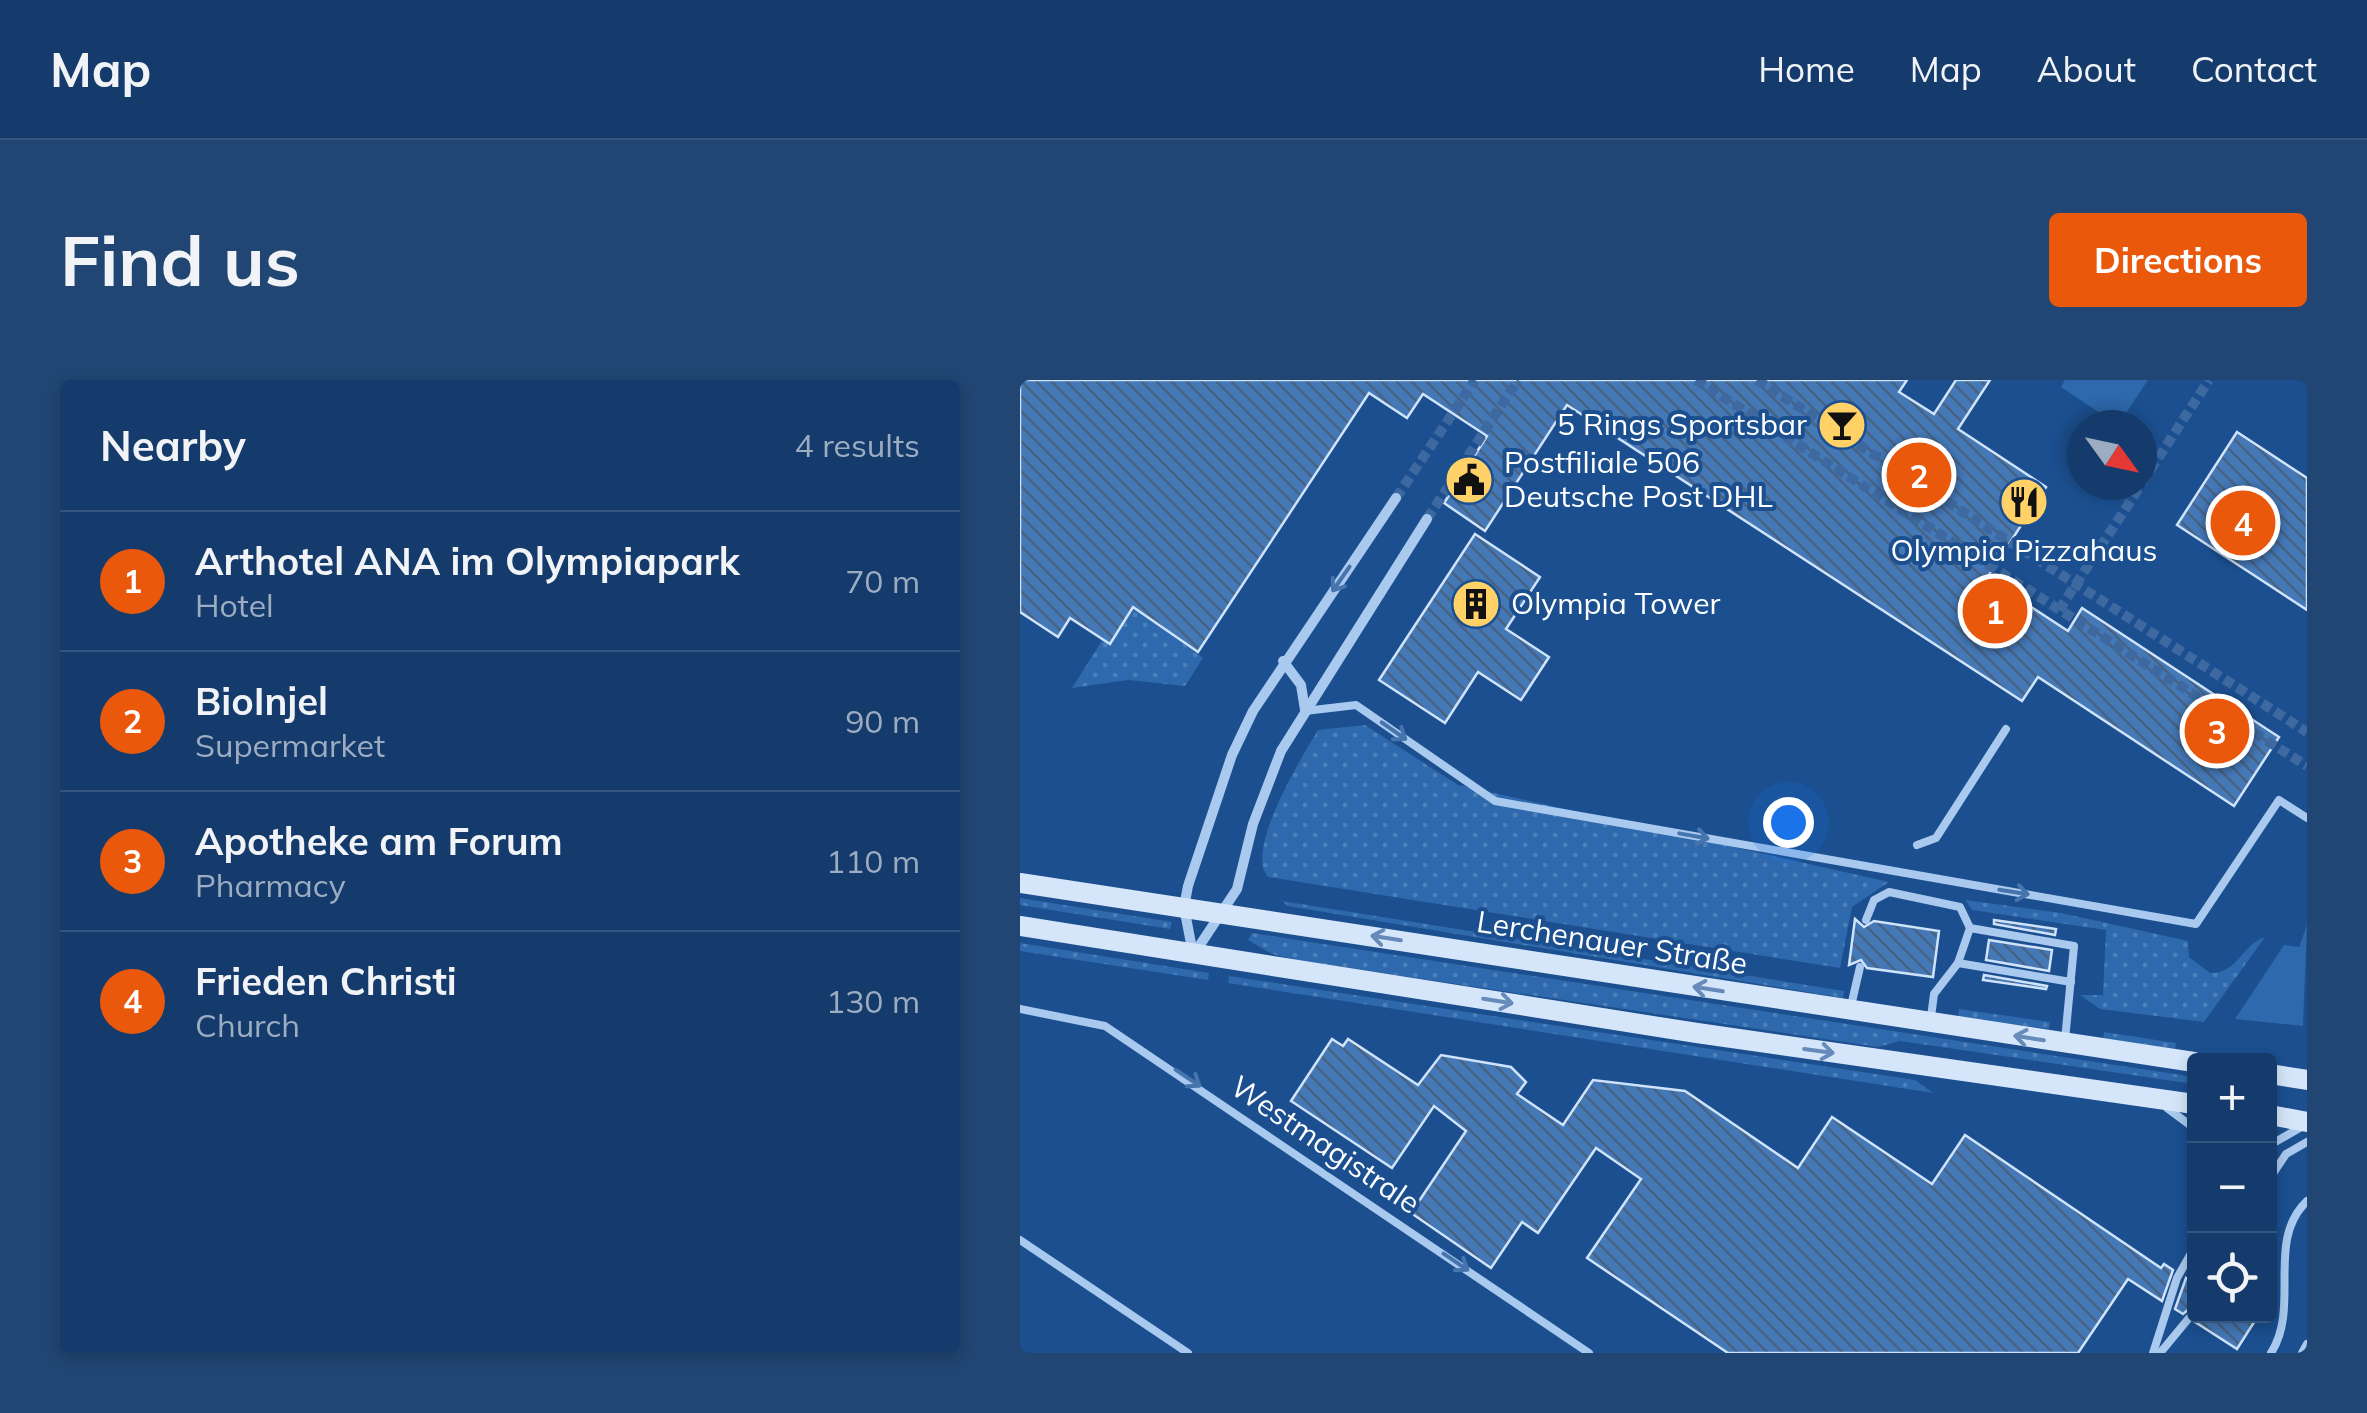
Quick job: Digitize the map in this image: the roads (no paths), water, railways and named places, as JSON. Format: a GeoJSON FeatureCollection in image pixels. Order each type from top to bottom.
{"type":"FeatureCollection","features":[{"type":"Feature","properties":{"kind":"main road","name":"Lerchenauer Straße"},"geometry":{"type":"LineString","coordinates":[[1020,883],[2187,1061]]}},
{"type":"Feature","properties":{"kind":"main road"},"geometry":{"type":"LineString","coordinates":[[1020,926],[2187,1103]]}},
{"type":"Feature","properties":{"kind":"main road"},"geometry":{"type":"LineString","coordinates":[[2277,1075],[2307,1080]]}},
{"type":"Feature","properties":{"kind":"main road"},"geometry":{"type":"LineString","coordinates":[[2277,1117],[2307,1123]]}},
{"type":"Feature","properties":{"kind":"street"},"geometry":{"type":"LineString","coordinates":[[1194,955],[1184,907],[1232,755],[1283,661],[1396,498]]}},
{"type":"Feature","properties":{"kind":"street"},"geometry":{"type":"LineString","coordinates":[[1194,955],[1237,889],[1268,781],[1305,711],[1427,519]]}},
{"type":"Feature","properties":{"kind":"street"},"geometry":{"type":"LineString","coordinates":[[1283,661],[1300,684],[1305,711]]}},
{"type":"Feature","properties":{"kind":"lane"},"geometry":{"type":"LineString","coordinates":[[1305,711],[1356,705],[1496,800],[2196,924],[2279,800],[2307,818]]}},
{"type":"Feature","properties":{"kind":"lane"},"geometry":{"type":"LineString","coordinates":[[1916,844],[1936,838],[2006,729]]}},
{"type":"Feature","properties":{"kind":"lane"},"geometry":{"type":"LineString","coordinates":[[1866,920],[1874,900],[1889,892],[1960,907],[1970,928],[1958,963],[1934,994],[1930,1022]]}},
{"type":"Feature","properties":{"kind":"lane"},"geometry":{"type":"LineString","coordinates":[[1970,928],[2074,946],[2065,1044]]}},
{"type":"Feature","properties":{"kind":"lane"},"geometry":{"type":"LineString","coordinates":[[1958,963],[2072,982]]}},
{"type":"Feature","properties":{"kind":"lane"},"geometry":{"type":"LineString","coordinates":[[1851,1009],[1860,966]]}},
{"type":"Feature","properties":{"kind":"lane","name":"Westmagistrale"},"geometry":{"type":"LineString","coordinates":[[1020,1009],[1106,1026],[1588,1353]]}},
{"type":"Feature","properties":{"kind":"lane"},"geometry":{"type":"LineString","coordinates":[[2150,1098],[2187,1123]]}},
{"type":"Feature","properties":{"kind":"lane"},"geometry":{"type":"LineString","coordinates":[[2273,1143],[2307,1123]]}},
{"type":"Feature","properties":{"kind":"lane"},"geometry":{"type":"LineString","coordinates":[[2277,1168],[2286,1154],[2307,1142]]}},
{"type":"Feature","properties":{"kind":"lane"},"geometry":{"type":"LineString","coordinates":[[2271,1353],[2284,1319],[2286,1236],[2290,1220],[2307,1201]]}},
{"type":"Feature","properties":{"kind":"lane"},"geometry":{"type":"LineString","coordinates":[[1020,1240],[1188,1353]]}},
{"type":"Feature","properties":{"kind":"lane"},"geometry":{"type":"LineString","coordinates":[[2156,1353],[2178,1278],[2187,1261]]}},
{"type":"Feature","properties":{"kind":"lane"},"geometry":{"type":"LineString","coordinates":[[2156,1353],[2187,1320]]}},
{"type":"Feature","properties":{"kind":"lane"},"geometry":{"type":"LineString","coordinates":[[2302,1353],[2307,1344]]}},
{"type":"Feature","properties":{"kind":"tunnel"},"geometry":{"type":"LineString","coordinates":[[1396,498],[1475,380]]}},
{"type":"Feature","properties":{"kind":"tunnel"},"geometry":{"type":"LineString","coordinates":[[1427,519],[1518,380]]}},
{"type":"Feature","properties":{"kind":"tunnel"},"geometry":{"type":"LineString","coordinates":[[1696,380],[2307,766]]}},
{"type":"Feature","properties":{"kind":"tunnel"},"geometry":{"type":"LineString","coordinates":[[1757,380],[2307,732]]}},
{"type":"Feature","properties":{"kind":"tunnel"},"geometry":{"type":"LineString","coordinates":[[2157,460],[2209,380]]}},
{"type":"Feature","properties":{"kind":"tunnel"},"geometry":{"type":"LineString","coordinates":[[2059,610],[2131,500]]}},
{"type":"Feature","properties":{"kind":"place","name":"5 Rings Sportsbar"},"geometry":{"type":"Point","coordinates":[1842,425]}},
{"type":"Feature","properties":{"kind":"place","name":"BioInjel"},"geometry":{"type":"Point","coordinates":[1919,475]}},
{"type":"Feature","properties":{"kind":"place","name":"Postfiliale 506 Deutsche Post DHL"},"geometry":{"type":"Point","coordinates":[1469,480]}},
{"type":"Feature","properties":{"kind":"place","name":"Olympia Pizzahaus"},"geometry":{"type":"Point","coordinates":[2024,502]}},
{"type":"Feature","properties":{"kind":"place","name":"Frieden Christi"},"geometry":{"type":"Point","coordinates":[2243,523]}},
{"type":"Feature","properties":{"kind":"place","name":"Olympia Tower"},"geometry":{"type":"Point","coordinates":[1476,604]}},
{"type":"Feature","properties":{"kind":"place","name":"Arthotel ANA im Olympiapark"},"geometry":{"type":"Point","coordinates":[1995,611]}},
{"type":"Feature","properties":{"kind":"place","name":"Apotheke am Forum"},"geometry":{"type":"Point","coordinates":[2217,731]}}]}
